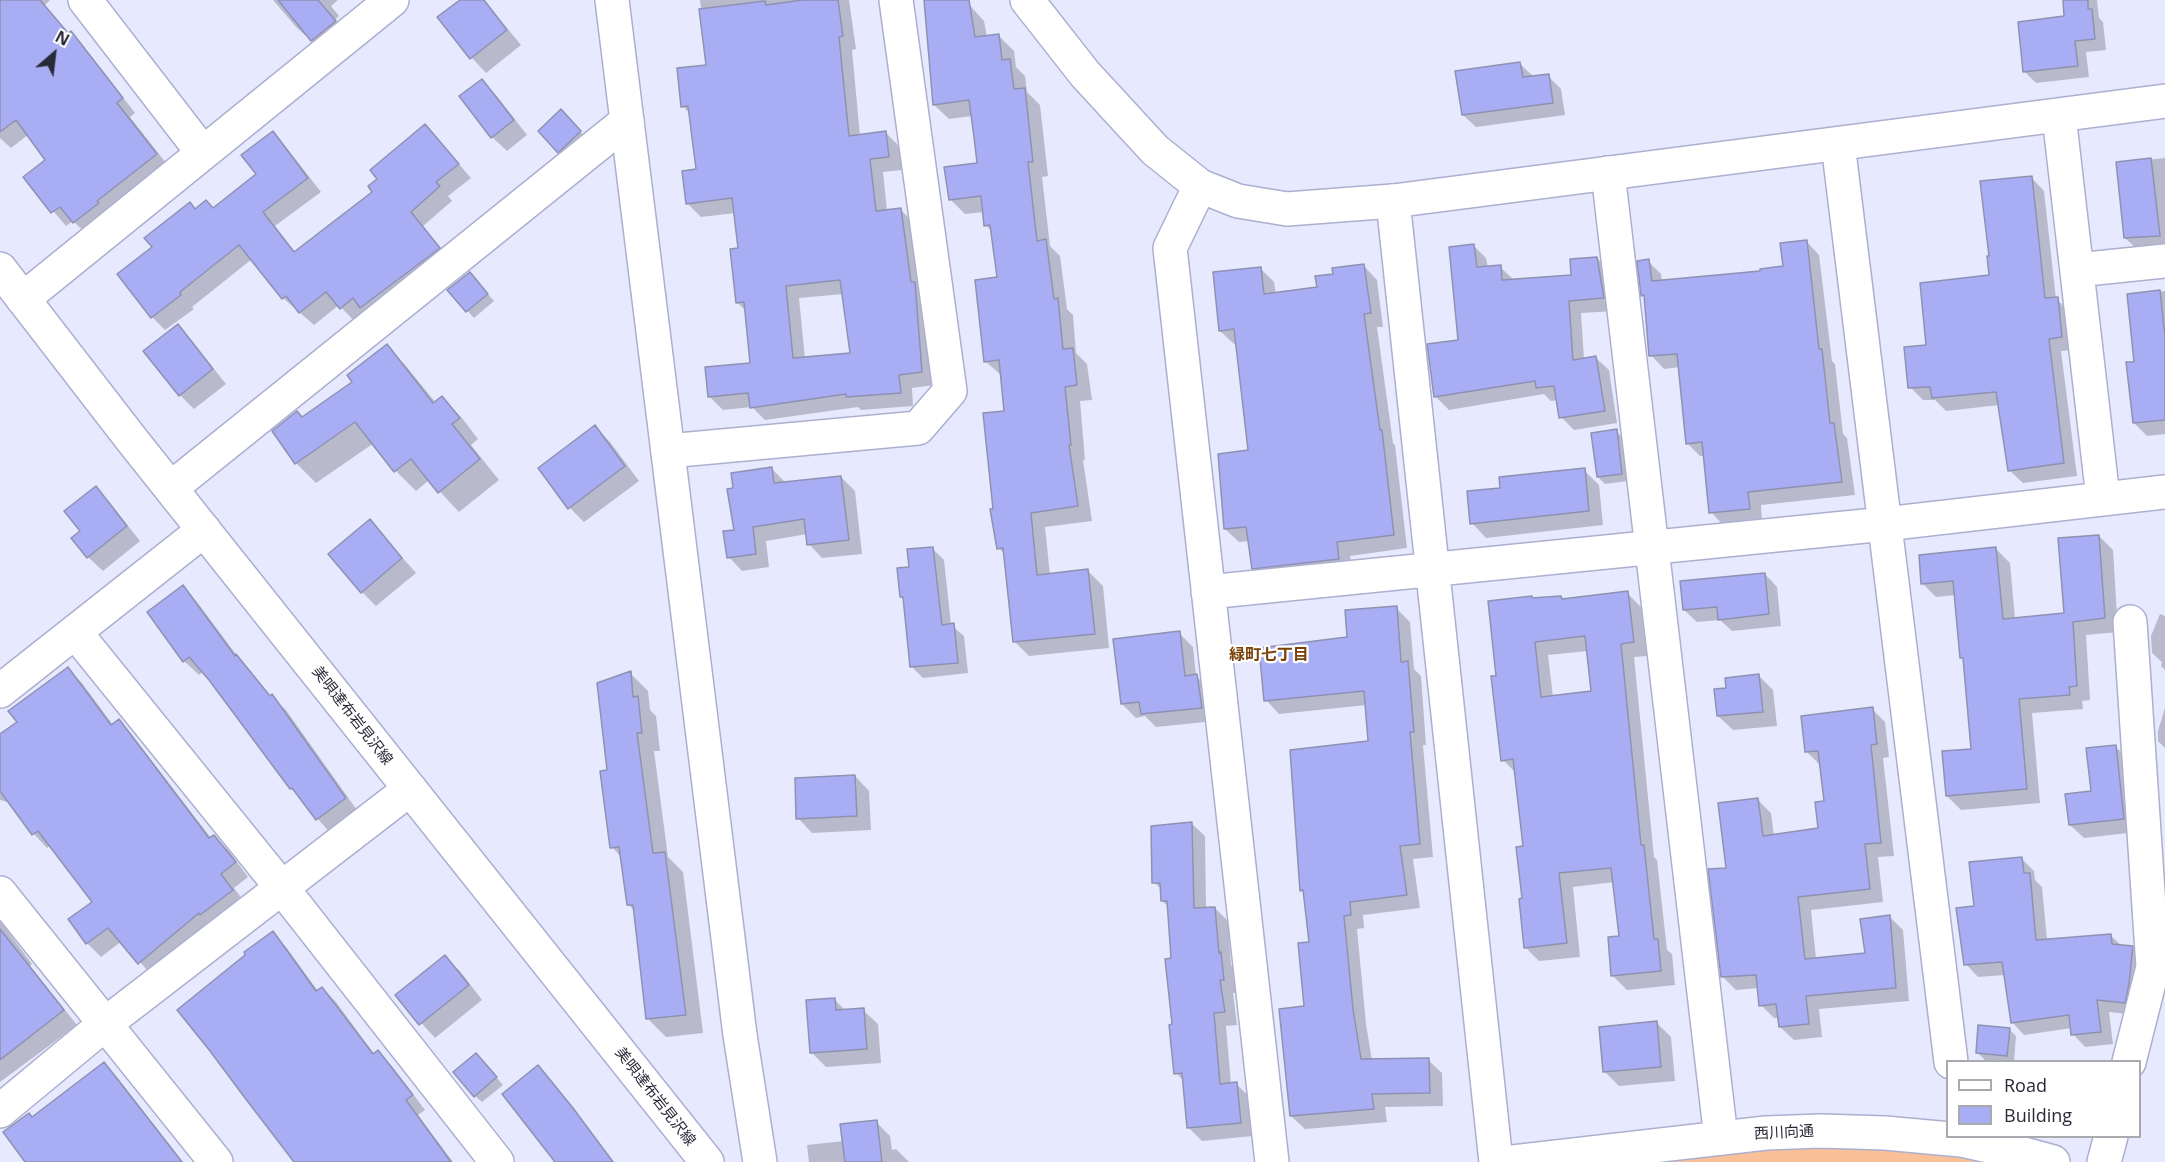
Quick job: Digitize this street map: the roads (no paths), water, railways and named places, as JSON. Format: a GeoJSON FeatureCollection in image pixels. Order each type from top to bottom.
{"type":"FeatureCollection","features":[{"type":"Feature","properties":{"kind":"street"},"geometry":{"type":"LineString","coordinates":[[85,0],[203,153]]}},
{"type":"Feature","properties":{"kind":"street"},"geometry":{"type":"LineString","coordinates":[[23,299],[393,0]]}},
{"type":"Feature","properties":{"kind":"street"},"geometry":{"type":"LineString","coordinates":[[612,0],[740,1035],[760,1162]]}},
{"type":"Feature","properties":{"kind":"street"},"geometry":{"type":"LineString","coordinates":[[668,451],[918,428],[950,391],[896,0]]}},
{"type":"Feature","properties":{"kind":"street"},"geometry":{"type":"LineString","coordinates":[[1027,0],[1085,74],[1155,150],[1200,186],[1238,201],[1287,209],[1393,201],[2165,101]]}},
{"type":"Feature","properties":{"kind":"street"},"geometry":{"type":"LineString","coordinates":[[2059,116],[2103,498]]}},
{"type":"Feature","properties":{"kind":"street"},"geometry":{"type":"LineString","coordinates":[[171,488],[627,121]]}},
{"type":"Feature","properties":{"kind":"street"},"geometry":{"type":"LineString","coordinates":[[1838,144],[1952,1060]]}},
{"type":"Feature","properties":{"kind":"street"},"geometry":{"type":"LineString","coordinates":[[1608,173],[1721,1138]]}},
{"type":"Feature","properties":{"kind":"street"},"geometry":{"type":"LineString","coordinates":[[1200,186],[1170,248],[1272,1162]]}},
{"type":"Feature","properties":{"kind":"street"},"geometry":{"type":"LineString","coordinates":[[1393,201],[1496,1162]]}},
{"type":"Feature","properties":{"kind":"street"},"geometry":{"type":"LineString","coordinates":[[2077,270],[2165,261]]}},
{"type":"Feature","properties":{"kind":"street","name":"美唄達布岩見沢線"},"geometry":{"type":"LineString","coordinates":[[0,269],[704,1161]]}},
{"type":"Feature","properties":{"kind":"street"},"geometry":{"type":"LineString","coordinates":[[1208,592],[1885,525],[2165,492]]}},
{"type":"Feature","properties":{"kind":"street"},"geometry":{"type":"LineString","coordinates":[[0,691],[204,530]]}},
{"type":"Feature","properties":{"kind":"street"},"geometry":{"type":"LineString","coordinates":[[2130,622],[2153,967],[2130,1060]]}},
{"type":"Feature","properties":{"kind":"street"},"geometry":{"type":"LineString","coordinates":[[75,632],[282,888],[498,1162]]}},
{"type":"Feature","properties":{"kind":"street"},"geometry":{"type":"LineString","coordinates":[[0,1111],[105,1024],[410,789]]}},
{"type":"Feature","properties":{"kind":"street"},"geometry":{"type":"LineString","coordinates":[[0,893],[216,1162]]}},
{"type":"Feature","properties":{"kind":"street","name":"西川向通"},"geometry":{"type":"LineString","coordinates":[[1513,1162],[1766,1133],[1821,1131],[1946,1137]]}},
{"type":"Feature","properties":{"kind":"street","name":"西川向通"},"geometry":{"type":"LineString","coordinates":[[1961,1138],[2053,1162]]}},
{"type":"Feature","properties":{"kind":"street"},"geometry":{"type":"LineString","coordinates":[[2104,1162],[2110,1138]]}},
{"type":"Feature","properties":{"kind":"district","name":"緑町七丁目"},"geometry":{"type":"Point","coordinates":[1269,655]}}]}
